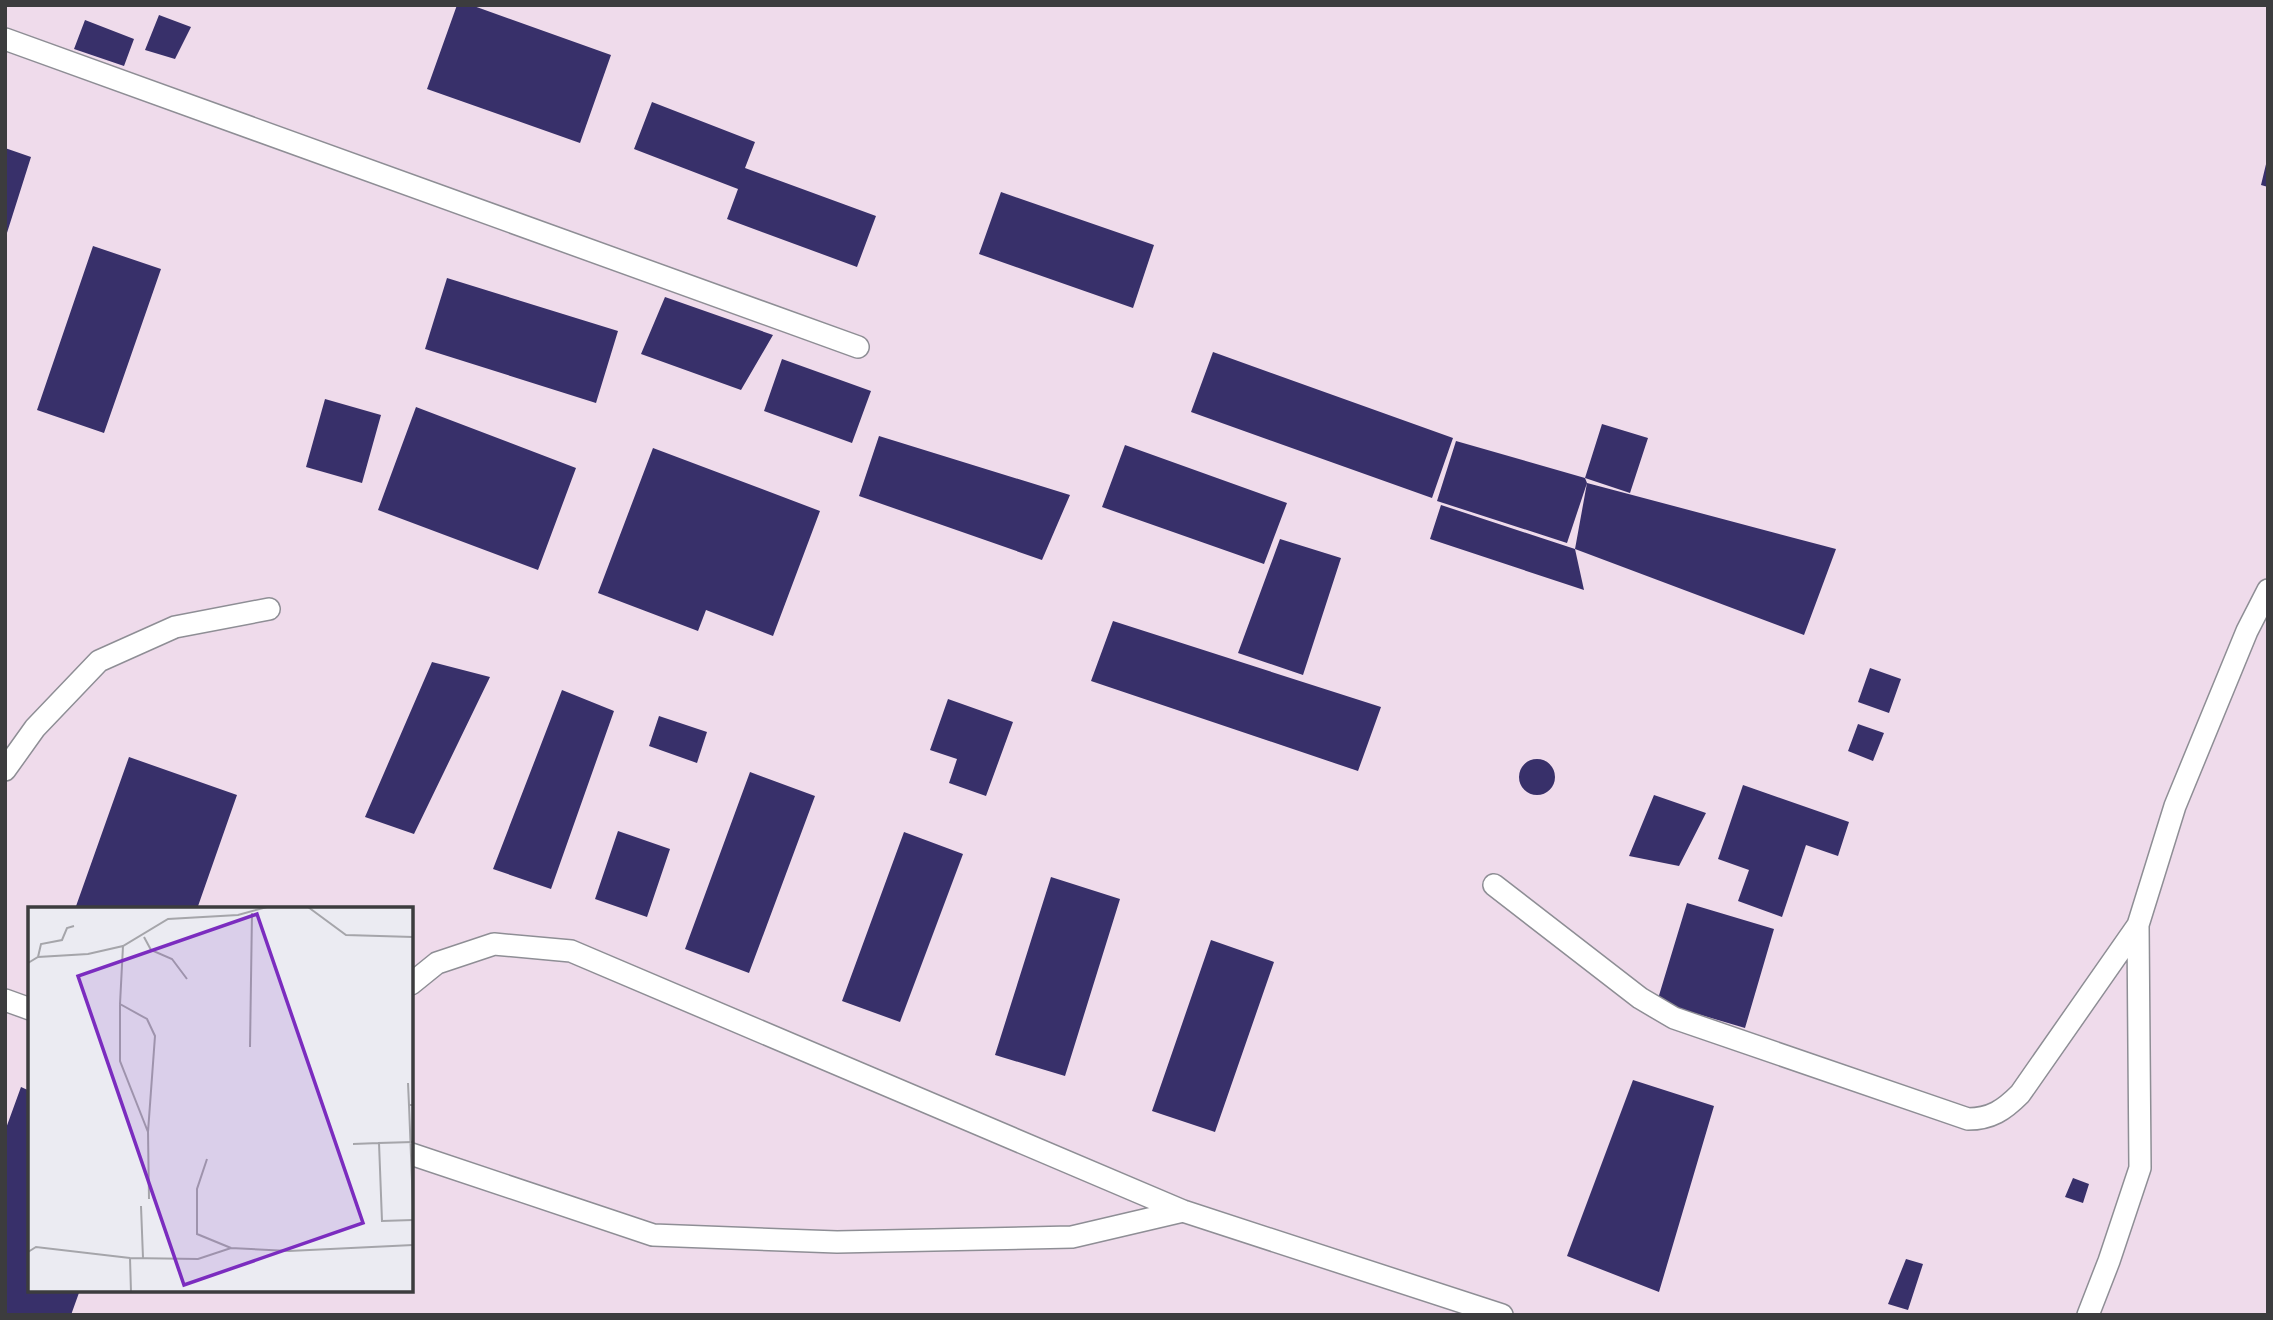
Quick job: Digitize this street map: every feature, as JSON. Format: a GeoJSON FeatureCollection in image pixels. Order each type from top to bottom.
{"type":"FeatureCollection","features":[{"type":"Feature","properties":{"kind":"lane"},"geometry":{"type":"LineString","coordinates":[[5,39],[858,347]]}},
{"type":"Feature","properties":{"kind":"lane"},"geometry":{"type":"LineString","coordinates":[[1494,885],[1640,998],[1674,1018],[1968,1119],[1981,1119],[1995,1114],[2020,1094],[2138,925],[2175,806],[2247,631],[2268,590]]}},
{"type":"Feature","properties":{"kind":"lane"},"geometry":{"type":"LineString","coordinates":[[5,770],[35,728],[99,661],[175,627],[269,609]]}},
{"type":"Feature","properties":{"kind":"lane"},"geometry":{"type":"LineString","coordinates":[[2088,1315],[2140,1168],[2138,925]]}},
{"type":"Feature","properties":{"kind":"lane"},"geometry":{"type":"LineString","coordinates":[[413,982],[438,963],[495,944],[571,951],[1183,1211],[1502,1315]]}},
{"type":"Feature","properties":{"kind":"lane"},"geometry":{"type":"LineString","coordinates":[[5,1000],[28,1008]]}},
{"type":"Feature","properties":{"kind":"lane"},"geometry":{"type":"LineString","coordinates":[[413,1155],[653,1235],[837,1242],[1072,1237],[1183,1211]]}},
{"type":"Feature","properties":{"kind":"shaded area"},"geometry":{"type":"Polygon","coordinates":[[[5,5],[2268,5],[2268,1315],[5,1315],[5,5]]]}},
{"type":"Feature","properties":{"kind":"building"},"geometry":{"type":"Polygon","coordinates":[[[457,5],[471,5],[611,55],[580,143],[427,89],[457,5]]]}},
{"type":"Feature","properties":{"kind":"building"},"geometry":{"type":"Polygon","coordinates":[[[159,15],[191,27],[175,59],[145,50],[159,15]]]}},
{"type":"Feature","properties":{"kind":"building"},"geometry":{"type":"Polygon","coordinates":[[[85,20],[134,39],[124,66],[74,49],[85,20]]]}},
{"type":"Feature","properties":{"kind":"building"},"geometry":{"type":"Polygon","coordinates":[[[652,102],[755,142],[745,168],[876,216],[857,267],[727,219],[738,189],[634,149],[652,102]]]}},
{"type":"Feature","properties":{"kind":"building"},"geometry":{"type":"Polygon","coordinates":[[[5,148],[31,157],[6,236],[5,236],[5,148]]]}},
{"type":"Feature","properties":{"kind":"building"},"geometry":{"type":"Polygon","coordinates":[[[2268,160],[2268,187],[2261,185],[2268,160]]]}},
{"type":"Feature","properties":{"kind":"building"},"geometry":{"type":"Polygon","coordinates":[[[1001,192],[1154,245],[1133,308],[979,254],[1001,192]]]}},
{"type":"Feature","properties":{"kind":"building"},"geometry":{"type":"Polygon","coordinates":[[[93,246],[161,269],[104,433],[37,410],[93,246]]]}},
{"type":"Feature","properties":{"kind":"building"},"geometry":{"type":"Polygon","coordinates":[[[447,278],[618,331],[596,403],[425,349],[447,278]]]}},
{"type":"Feature","properties":{"kind":"building"},"geometry":{"type":"Polygon","coordinates":[[[665,297],[773,335],[741,390],[641,354],[665,297]]]}},
{"type":"Feature","properties":{"kind":"building"},"geometry":{"type":"Polygon","coordinates":[[[1213,352],[1453,438],[1432,498],[1191,412],[1213,352]]]}},
{"type":"Feature","properties":{"kind":"building"},"geometry":{"type":"Polygon","coordinates":[[[782,359],[871,391],[852,443],[764,411],[782,359]]]}},
{"type":"Feature","properties":{"kind":"building"},"geometry":{"type":"Polygon","coordinates":[[[325,399],[381,415],[362,483],[306,467],[325,399]]]}},
{"type":"Feature","properties":{"kind":"building"},"geometry":{"type":"Polygon","coordinates":[[[416,407],[576,468],[538,570],[378,510],[416,407]]]}},
{"type":"Feature","properties":{"kind":"building"},"geometry":{"type":"Polygon","coordinates":[[[1602,424],[1648,438],[1630,493],[1585,478],[1602,424]]]}},
{"type":"Feature","properties":{"kind":"building"},"geometry":{"type":"Polygon","coordinates":[[[879,436],[1070,495],[1042,560],[859,496],[879,436]]]}},
{"type":"Feature","properties":{"kind":"building"},"geometry":{"type":"Polygon","coordinates":[[[1456,441],[1585,478],[1587,483],[1567,543],[1437,501],[1456,441]]]}},
{"type":"Feature","properties":{"kind":"building"},"geometry":{"type":"Polygon","coordinates":[[[1125,445],[1287,503],[1264,564],[1102,507],[1125,445]]]}},
{"type":"Feature","properties":{"kind":"building"},"geometry":{"type":"Polygon","coordinates":[[[653,448],[820,511],[773,636],[706,610],[698,631],[598,593],[653,448]]]}},
{"type":"Feature","properties":{"kind":"building"},"geometry":{"type":"Polygon","coordinates":[[[1587,483],[1836,549],[1804,635],[1575,549],[1587,483]]]}},
{"type":"Feature","properties":{"kind":"building"},"geometry":{"type":"Polygon","coordinates":[[[1441,505],[1575,549],[1584,590],[1430,539],[1441,505]]]}},
{"type":"Feature","properties":{"kind":"building"},"geometry":{"type":"Polygon","coordinates":[[[1280,539],[1341,558],[1303,675],[1238,653],[1280,539]]]}},
{"type":"Feature","properties":{"kind":"building"},"geometry":{"type":"Polygon","coordinates":[[[1113,621],[1381,707],[1358,771],[1091,681],[1113,621]]]}},
{"type":"Feature","properties":{"kind":"building"},"geometry":{"type":"Polygon","coordinates":[[[432,662],[490,677],[414,834],[365,817],[432,662]]]}},
{"type":"Feature","properties":{"kind":"building"},"geometry":{"type":"Polygon","coordinates":[[[1870,668],[1901,679],[1889,713],[1858,702],[1870,668]]]}},
{"type":"Feature","properties":{"kind":"building"},"geometry":{"type":"Polygon","coordinates":[[[562,690],[614,711],[551,889],[493,869],[562,690]]]}},
{"type":"Feature","properties":{"kind":"building"},"geometry":{"type":"Polygon","coordinates":[[[948,699],[1013,722],[986,796],[949,783],[957,759],[930,750],[948,699]]]}},
{"type":"Feature","properties":{"kind":"building"},"geometry":{"type":"Polygon","coordinates":[[[659,716],[707,732],[697,763],[649,746],[659,716]]]}},
{"type":"Feature","properties":{"kind":"building"},"geometry":{"type":"Polygon","coordinates":[[[1858,724],[1884,733],[1873,761],[1848,751],[1858,724]]]}},
{"type":"Feature","properties":{"kind":"building"},"geometry":{"type":"Polygon","coordinates":[[[129,757],[237,795],[198,907],[76,907],[129,757]]]}},
{"type":"Feature","properties":{"kind":"building"},"geometry":{"type":"Polygon","coordinates":[[[1537,759],[1550,764],[1555,777],[1550,790],[1537,795],[1524,790],[1519,777],[1524,764],[1537,759]]]}},
{"type":"Feature","properties":{"kind":"building"},"geometry":{"type":"Polygon","coordinates":[[[750,772],[815,796],[749,973],[685,949],[750,772]]]}},
{"type":"Feature","properties":{"kind":"building"},"geometry":{"type":"Polygon","coordinates":[[[1743,785],[1849,822],[1838,856],[1806,845],[1782,917],[1738,901],[1749,870],[1718,859],[1743,785]]]}},
{"type":"Feature","properties":{"kind":"building"},"geometry":{"type":"Polygon","coordinates":[[[1654,795],[1706,813],[1679,866],[1629,856],[1654,795]]]}},
{"type":"Feature","properties":{"kind":"building"},"geometry":{"type":"Polygon","coordinates":[[[618,831],[670,849],[647,917],[595,899],[618,831]]]}},
{"type":"Feature","properties":{"kind":"building"},"geometry":{"type":"Polygon","coordinates":[[[904,832],[963,854],[900,1022],[842,1001],[904,832]]]}},
{"type":"Feature","properties":{"kind":"building"},"geometry":{"type":"Polygon","coordinates":[[[1051,877],[1120,899],[1065,1076],[995,1055],[1051,877]]]}},
{"type":"Feature","properties":{"kind":"building"},"geometry":{"type":"Polygon","coordinates":[[[1687,903],[1774,929],[1745,1028],[1657,1002],[1687,903]]]}},
{"type":"Feature","properties":{"kind":"building"},"geometry":{"type":"Polygon","coordinates":[[[1211,940],[1274,962],[1215,1132],[1152,1111],[1211,940]]]}},
{"type":"Feature","properties":{"kind":"building"},"geometry":{"type":"Polygon","coordinates":[[[1633,1080],[1714,1106],[1659,1292],[1567,1256],[1633,1080]]]}},
{"type":"Feature","properties":{"kind":"building"},"geometry":{"type":"Polygon","coordinates":[[[21,1087],[28,1090],[28,1292],[79,1292],[71,1315],[5,1315],[5,1131],[21,1087]]]}},
{"type":"Feature","properties":{"kind":"building"},"geometry":{"type":"Polygon","coordinates":[[[2073,1178],[2089,1184],[2083,1203],[2065,1197],[2073,1178]]]}},
{"type":"Feature","properties":{"kind":"building"},"geometry":{"type":"Polygon","coordinates":[[[1906,1259],[1923,1264],[1908,1310],[1888,1304],[1906,1259]]]}}]}
